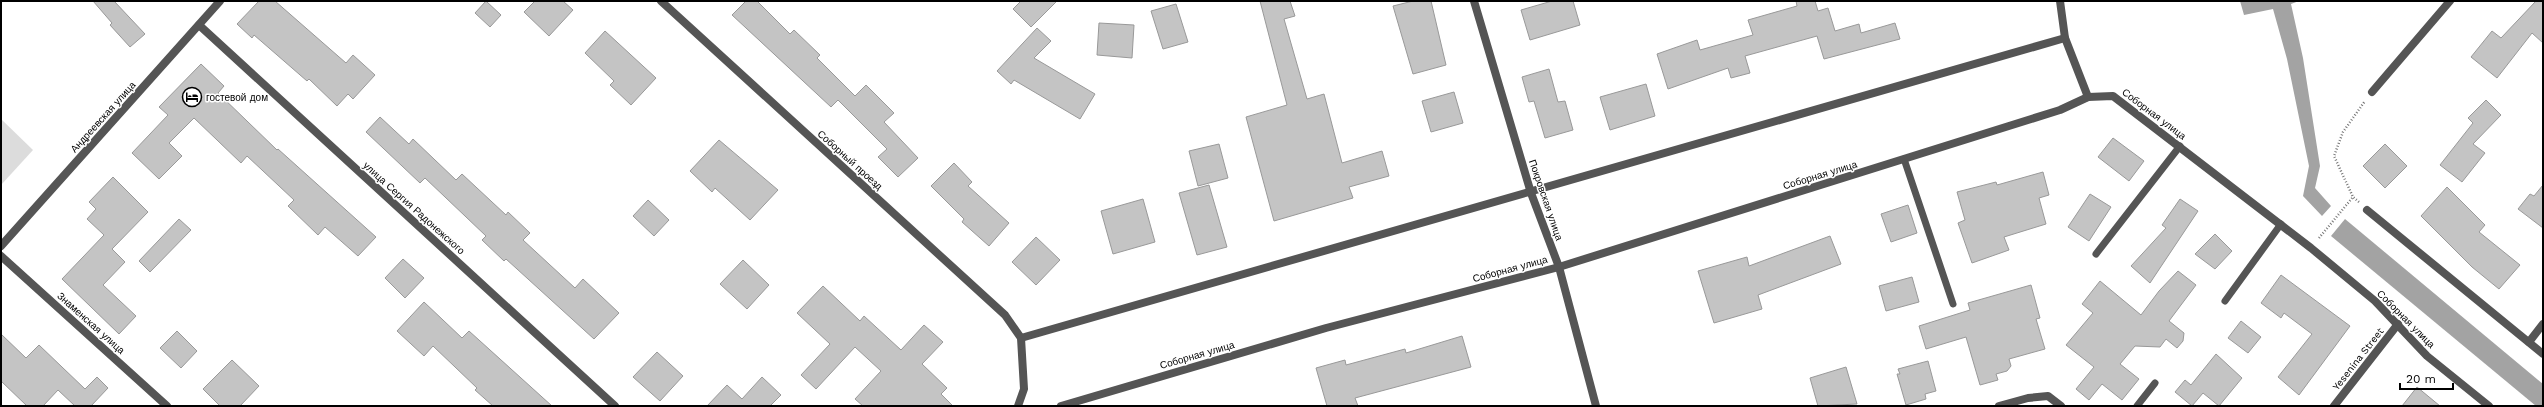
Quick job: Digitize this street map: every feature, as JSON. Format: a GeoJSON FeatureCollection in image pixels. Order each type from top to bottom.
{"type":"FeatureCollection","features":[{"type":"Feature","properties":{"kind":"street","name":"Андреевская улица"},"geometry":{"type":"LineString","coordinates":[[1,246],[220,1]]}},
{"type":"Feature","properties":{"kind":"street","name":"Соборный проезд"},"geometry":{"type":"LineString","coordinates":[[661,1],[1005,315],[1021,338]]}},
{"type":"Feature","properties":{"kind":"street","name":"Покровская улица"},"geometry":{"type":"LineString","coordinates":[[1474,1],[1531,193],[1559,267],[1596,406]]}},
{"type":"Feature","properties":{"kind":"street"},"geometry":{"type":"LineString","coordinates":[[2060,1],[2065,38],[2088,97]]}},
{"type":"Feature","properties":{"kind":"street"},"geometry":{"type":"LineString","coordinates":[[2372,92],[2450,1]]}},
{"type":"Feature","properties":{"kind":"street","name":"улица Сергия Радонежского"},"geometry":{"type":"LineString","coordinates":[[199,25],[615,406]]}},
{"type":"Feature","properties":{"kind":"street"},"geometry":{"type":"LineString","coordinates":[[1018,406],[1024,389],[1021,338],[1531,193],[2065,38]]}},
{"type":"Feature","properties":{"kind":"street","name":"Соборная улица"},"geometry":{"type":"LineString","coordinates":[[1061,406],[1326,328],[1559,267],[2060,110],[2088,97],[2113,96],[2311,248],[2375,301],[2427,356],[2489,406]]}},
{"type":"Feature","properties":{"kind":"street"},"geometry":{"type":"LineString","coordinates":[[2367,210],[2543,354]]}},
{"type":"Feature","properties":{"kind":"street","name":"Знаменская улица"},"geometry":{"type":"LineString","coordinates":[[1,256],[167,406]]}},
{"type":"Feature","properties":{"kind":"street","name":"Yesenina Street"},"geometry":{"type":"LineString","coordinates":[[2334,406],[2398,324]]}},
{"type":"Feature","properties":{"kind":"street"},"geometry":{"type":"LineString","coordinates":[[2529,342],[2543,324]]}},
{"type":"Feature","properties":{"kind":"street"},"geometry":{"type":"LineString","coordinates":[[1999,406],[2028,398],[2048,396],[2061,406]]}},
{"type":"Feature","properties":{"kind":"lane"},"geometry":{"type":"LineString","coordinates":[[2096,254],[2180,146]]}},
{"type":"Feature","properties":{"kind":"lane"},"geometry":{"type":"LineString","coordinates":[[1904,159],[1953,304]]}},
{"type":"Feature","properties":{"kind":"lane"},"geometry":{"type":"LineString","coordinates":[[2225,301],[2281,224]]}},
{"type":"Feature","properties":{"kind":"lane"},"geometry":{"type":"LineString","coordinates":[[2137,406],[2155,383]]}},
{"type":"Feature","properties":{"kind":"path"},"geometry":{"type":"LineString","coordinates":[[2367,210],[2353,197],[2334,156],[2343,132],[2372,92]]}},
{"type":"Feature","properties":{"kind":"path"},"geometry":{"type":"LineString","coordinates":[[2311,248],[2353,197]]}},
{"type":"Feature","properties":{"kind":"shaded area"},"geometry":{"type":"Polygon","coordinates":[[[2240,1],[2299,1],[2291,4],[2303,58],[2320,166],[2315,188],[2331,206],[2322,216],[2303,196],[2309,166],[2287,59],[2273,9],[2244,15],[2240,1]]]}},
{"type":"Feature","properties":{"kind":"shaded area"},"geometry":{"type":"Polygon","coordinates":[[[1,119],[33,150],[1,185],[1,119]]]}},
{"type":"Feature","properties":{"kind":"shaded area"},"geometry":{"type":"Polygon","coordinates":[[[2345,219],[2543,384],[2543,406],[2536,406],[2331,236],[2345,219]]]}},
{"type":"Feature","properties":{"kind":"building"},"geometry":{"type":"Polygon","coordinates":[[[93,1],[114,1],[145,34],[130,47],[110,25],[112,23],[93,1]]]}},
{"type":"Feature","properties":{"kind":"building"},"geometry":{"type":"Polygon","coordinates":[[[259,1],[275,1],[346,63],[353,55],[375,75],[353,99],[348,94],[337,106],[309,79],[307,81],[254,35],[252,38],[237,24],[259,1]]]}},
{"type":"Feature","properties":{"kind":"building"},"geometry":{"type":"Polygon","coordinates":[[[486,1],[501,15],[490,27],[475,13],[486,1]]]}},
{"type":"Feature","properties":{"kind":"building"},"geometry":{"type":"Polygon","coordinates":[[[535,1],[563,1],[573,10],[549,36],[524,12],[535,1]]]}},
{"type":"Feature","properties":{"kind":"building"},"geometry":{"type":"Polygon","coordinates":[[[746,1],[757,1],[790,34],[794,30],[820,55],[817,58],[855,96],[866,85],[894,113],[884,122],[918,158],[898,177],[878,157],[887,149],[838,100],[831,107],[732,15],[746,1]]]}},
{"type":"Feature","properties":{"kind":"building"},"geometry":{"type":"Polygon","coordinates":[[[1021,1],[1057,1],[1031,27],[1013,9],[1021,1]]]}},
{"type":"Feature","properties":{"kind":"building"},"geometry":{"type":"Polygon","coordinates":[[[1260,1],[1290,1],[1295,16],[1284,19],[1307,99],[1324,94],[1342,163],[1382,151],[1389,176],[1349,187],[1353,198],[1274,221],[1246,117],[1287,105],[1260,1]]]}},
{"type":"Feature","properties":{"kind":"building"},"geometry":{"type":"Polygon","coordinates":[[[1413,1],[1431,1],[1446,65],[1413,74],[1393,6],[1413,1]]]}},
{"type":"Feature","properties":{"kind":"building"},"geometry":{"type":"Polygon","coordinates":[[[1552,1],[1573,1],[1580,25],[1530,40],[1521,10],[1552,1]]]}},
{"type":"Feature","properties":{"kind":"building"},"geometry":{"type":"Polygon","coordinates":[[[1796,1],[1815,1],[1818,11],[1828,8],[1835,31],[1859,24],[1861,33],[1895,23],[1900,39],[1824,59],[1817,36],[1745,56],[1750,73],[1731,78],[1728,68],[1668,89],[1657,54],[1697,40],[1700,50],[1753,35],[1748,20],[1797,6],[1796,1]]]}},
{"type":"Feature","properties":{"kind":"building"},"geometry":{"type":"Polygon","coordinates":[[[2536,1],[2543,1],[2543,43],[2532,33],[2497,78],[2471,57],[2492,31],[2501,38],[2536,1]]]}},
{"type":"Feature","properties":{"kind":"building"},"geometry":{"type":"Polygon","coordinates":[[[1176,4],[1188,42],[1163,49],[1151,11],[1176,4]]]}},
{"type":"Feature","properties":{"kind":"building"},"geometry":{"type":"Polygon","coordinates":[[[1099,23],[1134,25],[1132,58],[1097,55],[1099,23]]]}},
{"type":"Feature","properties":{"kind":"building"},"geometry":{"type":"Polygon","coordinates":[[[1037,28],[1051,41],[1034,58],[1095,94],[1080,119],[1014,80],[1011,84],[997,71],[1037,28]]]}},
{"type":"Feature","properties":{"kind":"building"},"geometry":{"type":"Polygon","coordinates":[[[605,31],[656,78],[631,105],[610,85],[614,81],[585,53],[605,31]]]}},
{"type":"Feature","properties":{"kind":"building"},"geometry":{"type":"Polygon","coordinates":[[[201,64],[224,86],[218,93],[277,150],[278,149],[376,237],[358,256],[325,227],[318,235],[288,206],[294,200],[247,156],[241,163],[194,118],[169,143],[182,156],[159,179],[132,153],[168,115],[159,107],[201,64]]]}},
{"type":"Feature","properties":{"kind":"building"},"geometry":{"type":"Polygon","coordinates":[[[1549,69],[1558,102],[1565,101],[1573,130],[1545,138],[1534,101],[1529,102],[1522,77],[1549,69]]]}},
{"type":"Feature","properties":{"kind":"building"},"geometry":{"type":"Polygon","coordinates":[[[1646,84],[1655,116],[1610,130],[1600,97],[1646,84]]]}},
{"type":"Feature","properties":{"kind":"building"},"geometry":{"type":"Polygon","coordinates":[[[1454,92],[1463,123],[1431,132],[1422,101],[1454,92]]]}},
{"type":"Feature","properties":{"kind":"building"},"geometry":{"type":"Polygon","coordinates":[[[2486,100],[2501,115],[2473,144],[2485,153],[2462,182],[2440,165],[2473,123],[2468,118],[2486,100]]]}},
{"type":"Feature","properties":{"kind":"building"},"geometry":{"type":"Polygon","coordinates":[[[380,117],[409,144],[413,139],[456,180],[462,174],[506,215],[508,212],[530,233],[523,240],[575,288],[583,279],[619,313],[594,339],[506,259],[504,261],[482,240],[486,236],[425,178],[420,183],[366,132],[380,117]]]}},
{"type":"Feature","properties":{"kind":"building"},"geometry":{"type":"Polygon","coordinates":[[[2113,138],[2144,161],[2129,181],[2098,157],[2113,138]]]}},
{"type":"Feature","properties":{"kind":"building"},"geometry":{"type":"Polygon","coordinates":[[[719,140],[778,190],[750,220],[715,188],[712,192],[690,171],[719,140]]]}},
{"type":"Feature","properties":{"kind":"building"},"geometry":{"type":"Polygon","coordinates":[[[1219,144],[1228,178],[1198,186],[1189,151],[1219,144]]]}},
{"type":"Feature","properties":{"kind":"building"},"geometry":{"type":"Polygon","coordinates":[[[2385,144],[2407,166],[2385,188],[2363,166],[2385,144]]]}},
{"type":"Feature","properties":{"kind":"building"},"geometry":{"type":"Polygon","coordinates":[[[954,163],[972,182],[968,186],[1009,223],[989,246],[962,222],[964,219],[931,186],[954,163]]]}},
{"type":"Feature","properties":{"kind":"building"},"geometry":{"type":"Polygon","coordinates":[[[2043,172],[2049,195],[2039,198],[2046,224],[2004,237],[2009,250],[1972,263],[1958,223],[1965,220],[1957,192],[1996,182],[1997,185],[2043,172]]]}},
{"type":"Feature","properties":{"kind":"building"},"geometry":{"type":"Polygon","coordinates":[[[113,177],[148,212],[112,249],[125,262],[103,285],[136,316],[119,334],[62,279],[104,235],[87,219],[96,209],[89,202],[113,177]]]}},
{"type":"Feature","properties":{"kind":"building"},"geometry":{"type":"Polygon","coordinates":[[[1209,185],[1227,247],[1197,255],[1179,193],[1209,185]]]}},
{"type":"Feature","properties":{"kind":"building"},"geometry":{"type":"Polygon","coordinates":[[[2543,185],[2543,228],[2518,209],[2530,194],[2534,196],[2543,185]]]}},
{"type":"Feature","properties":{"kind":"building"},"geometry":{"type":"Polygon","coordinates":[[[2447,187],[2485,225],[2479,232],[2520,265],[2499,289],[2472,267],[2421,216],[2447,187]]]}},
{"type":"Feature","properties":{"kind":"building"},"geometry":{"type":"Polygon","coordinates":[[[2090,194],[2111,207],[2089,241],[2068,227],[2090,194]]]}},
{"type":"Feature","properties":{"kind":"building"},"geometry":{"type":"Polygon","coordinates":[[[1143,199],[1155,242],[1113,254],[1101,211],[1143,199]]]}},
{"type":"Feature","properties":{"kind":"building"},"geometry":{"type":"Polygon","coordinates":[[[2180,199],[2198,211],[2150,283],[2131,266],[2166,228],[2162,225],[2180,199]]]}},
{"type":"Feature","properties":{"kind":"building"},"geometry":{"type":"Polygon","coordinates":[[[648,200],[669,220],[654,236],[633,216],[648,200]]]}},
{"type":"Feature","properties":{"kind":"building"},"geometry":{"type":"Polygon","coordinates":[[[1908,205],[1917,233],[1891,242],[1881,214],[1908,205]]]}},
{"type":"Feature","properties":{"kind":"building"},"geometry":{"type":"Polygon","coordinates":[[[179,219],[191,230],[150,272],[139,261],[179,219]]]}},
{"type":"Feature","properties":{"kind":"building"},"geometry":{"type":"Polygon","coordinates":[[[2215,234],[2232,251],[2215,269],[2195,254],[2215,234]]]}},
{"type":"Feature","properties":{"kind":"building"},"geometry":{"type":"Polygon","coordinates":[[[1830,236],[1841,264],[1758,295],[1762,309],[1714,323],[1698,271],[1747,257],[1749,266],[1830,236]]]}},
{"type":"Feature","properties":{"kind":"building"},"geometry":{"type":"Polygon","coordinates":[[[1036,237],[1060,260],[1036,285],[1012,262],[1036,237]]]}},
{"type":"Feature","properties":{"kind":"building"},"geometry":{"type":"Polygon","coordinates":[[[403,259],[424,278],[405,298],[385,278],[403,259]]]}},
{"type":"Feature","properties":{"kind":"building"},"geometry":{"type":"Polygon","coordinates":[[[743,260],[769,285],[747,309],[720,284],[743,260]]]}},
{"type":"Feature","properties":{"kind":"building"},"geometry":{"type":"Polygon","coordinates":[[[2178,271],[2196,285],[2169,321],[2184,333],[2183,341],[2177,348],[2166,339],[2160,347],[2135,346],[2120,364],[2139,379],[2122,400],[2102,384],[2089,400],[2076,389],[2094,367],[2066,345],[2093,313],[2082,304],[2100,281],[2141,315],[2159,291],[2178,271]]]}},
{"type":"Feature","properties":{"kind":"building"},"geometry":{"type":"Polygon","coordinates":[[[2281,275],[2350,326],[2299,395],[2278,377],[2312,334],[2284,313],[2281,318],[2261,303],[2281,275]]]}},
{"type":"Feature","properties":{"kind":"building"},"geometry":{"type":"Polygon","coordinates":[[[1912,277],[1919,302],[1886,311],[1879,286],[1912,277]]]}},
{"type":"Feature","properties":{"kind":"building"},"geometry":{"type":"Polygon","coordinates":[[[2031,285],[2040,318],[2036,319],[2045,349],[2009,359],[2011,366],[2007,371],[1996,374],[1998,380],[1980,385],[1966,337],[1926,349],[1919,326],[1970,310],[1968,303],[2031,285]]]}},
{"type":"Feature","properties":{"kind":"building"},"geometry":{"type":"Polygon","coordinates":[[[823,286],[860,321],[864,316],[901,350],[924,325],[943,342],[922,364],[947,388],[941,394],[953,406],[863,406],[855,399],[881,371],[855,347],[816,389],[801,375],[830,344],[797,313],[823,286]]]}},
{"type":"Feature","properties":{"kind":"building"},"geometry":{"type":"Polygon","coordinates":[[[424,302],[462,338],[469,331],[552,406],[493,406],[475,390],[477,388],[433,346],[424,356],[397,331],[424,302]]]}},
{"type":"Feature","properties":{"kind":"building"},"geometry":{"type":"Polygon","coordinates":[[[2241,321],[2261,337],[2248,353],[2228,338],[2241,321]]]}},
{"type":"Feature","properties":{"kind":"building"},"geometry":{"type":"Polygon","coordinates":[[[177,331],[197,351],[181,368],[160,348],[177,331]]]}},
{"type":"Feature","properties":{"kind":"building"},"geometry":{"type":"Polygon","coordinates":[[[1,334],[26,358],[39,345],[85,389],[97,377],[108,388],[91,406],[75,406],[58,390],[43,406],[27,406],[1,381],[1,334]]]}},
{"type":"Feature","properties":{"kind":"building"},"geometry":{"type":"Polygon","coordinates":[[[1462,336],[1471,367],[1355,398],[1358,406],[1327,406],[1316,368],[1345,360],[1346,365],[1405,349],[1406,353],[1462,336]]]}},
{"type":"Feature","properties":{"kind":"building"},"geometry":{"type":"Polygon","coordinates":[[[657,352],[683,376],[660,401],[633,377],[657,352]]]}},
{"type":"Feature","properties":{"kind":"building"},"geometry":{"type":"Polygon","coordinates":[[[2216,354],[2242,378],[2219,406],[2203,393],[2192,406],[2175,392],[2185,380],[2191,385],[2216,354]]]}},
{"type":"Feature","properties":{"kind":"building"},"geometry":{"type":"Polygon","coordinates":[[[232,360],[259,386],[240,406],[220,406],[203,389],[232,360]]]}},
{"type":"Feature","properties":{"kind":"building"},"geometry":{"type":"Polygon","coordinates":[[[1928,361],[1936,391],[1925,394],[1926,399],[1906,405],[1897,374],[1900,374],[1898,369],[1928,361]]]}},
{"type":"Feature","properties":{"kind":"building"},"geometry":{"type":"Polygon","coordinates":[[[1846,367],[1857,404],[1818,406],[1810,378],[1846,367]]]}},
{"type":"Feature","properties":{"kind":"building"},"geometry":{"type":"Polygon","coordinates":[[[762,377],[781,395],[770,406],[707,406],[727,385],[742,399],[762,377]]]}},
{"type":"Feature","properties":{"kind":"building"},"geometry":{"type":"Polygon","coordinates":[[[2417,387],[2440,406],[2402,406],[2417,387]]]}},
{"type":"Feature","properties":{"kind":"place","name":"гостевой дом"},"geometry":{"type":"Point","coordinates":[192,97]}}]}
